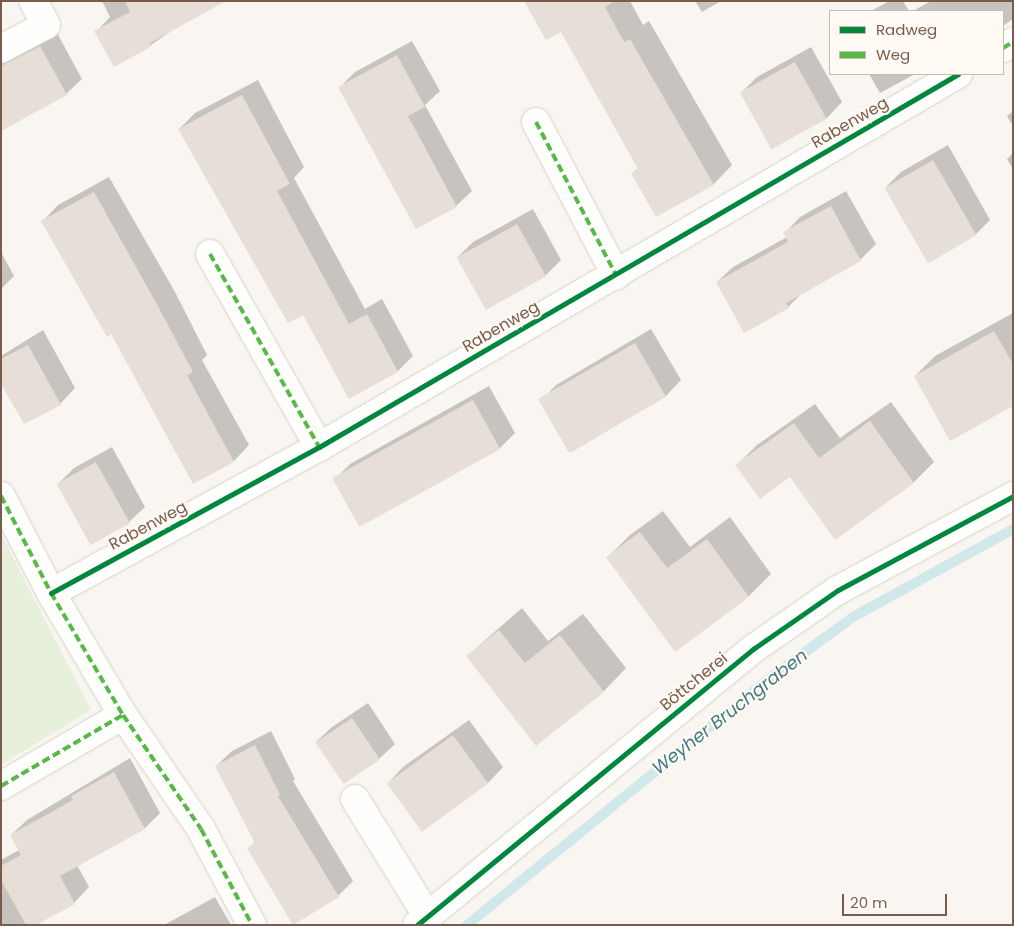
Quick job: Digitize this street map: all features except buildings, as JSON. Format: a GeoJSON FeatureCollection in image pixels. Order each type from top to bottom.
{"type":"FeatureCollection","features":[{"type":"Feature","properties":{"kind":"street"},"geometry":{"type":"LineString","coordinates":[[1,49],[46,25],[33,1]]}},
{"type":"Feature","properties":{"kind":"street","name":"Rabenweg"},"geometry":{"type":"LineString","coordinates":[[50,593],[319,448],[956,75]]}},
{"type":"Feature","properties":{"kind":"street"},"geometry":{"type":"LineString","coordinates":[[536,122],[616,275]]}},
{"type":"Feature","properties":{"kind":"street"},"geometry":{"type":"LineString","coordinates":[[210,254],[319,448]]}},
{"type":"Feature","properties":{"kind":"street"},"geometry":{"type":"LineString","coordinates":[[1,496],[50,593],[123,715],[201,829],[252,925]]}},
{"type":"Feature","properties":{"kind":"street","name":"Böttcherei"},"geometry":{"type":"LineString","coordinates":[[422,921],[753,649],[838,590],[1013,496]]}},
{"type":"Feature","properties":{"kind":"street"},"geometry":{"type":"LineString","coordinates":[[1,786],[123,715]]}},
{"type":"Feature","properties":{"kind":"street"},"geometry":{"type":"LineString","coordinates":[[355,798],[422,921]]}},
{"type":"Feature","properties":{"kind":"green space"},"geometry":{"type":"Polygon","coordinates":[[[1,534],[91,710],[1,765],[1,534]]]}},
{"type":"Feature","properties":{"kind":"waterway","name":"Weyher Bruchgraben"},"geometry":{"type":"LineString","coordinates":[[467,925],[775,674],[853,617],[1013,529]]}},
{"type":"Feature","properties":{"kind":"marked path"},"geometry":{"type":"LineString","coordinates":[[1004,47],[1013,42]]}},
{"type":"Feature","properties":{"kind":"marked path"},"geometry":{"type":"LineString","coordinates":[[536,122],[616,275]]}},
{"type":"Feature","properties":{"kind":"marked path"},"geometry":{"type":"LineString","coordinates":[[210,254],[319,447]]}},
{"type":"Feature","properties":{"kind":"marked path"},"geometry":{"type":"LineString","coordinates":[[1,496],[51,593],[123,715],[201,829],[252,925]]}},
{"type":"Feature","properties":{"kind":"marked path"},"geometry":{"type":"LineString","coordinates":[[1,786],[123,715]]}},
{"type":"Feature","properties":{"kind":"cycle path"},"geometry":{"type":"LineString","coordinates":[[51,593],[319,447],[956,75]]}},
{"type":"Feature","properties":{"kind":"cycle path"},"geometry":{"type":"LineString","coordinates":[[417,925],[753,649],[838,590],[1013,496]]}}]}
